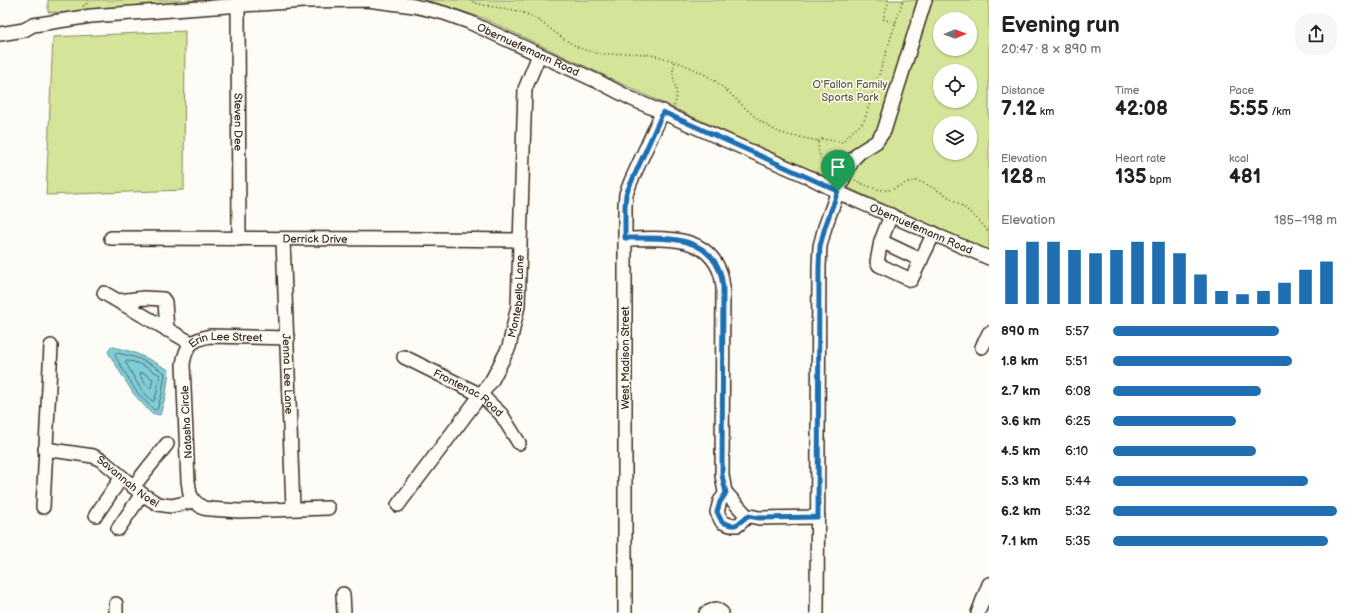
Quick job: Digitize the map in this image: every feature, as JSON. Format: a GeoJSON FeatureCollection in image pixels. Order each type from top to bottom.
{"type":"FeatureCollection","features":[{"type":"Feature","properties":{"kind":"street"},"geometry":{"type":"LineString","coordinates":[[817,613],[820,246],[838,191],[853,159],[860,152],[876,142],[884,131],[925,0]]}},
{"type":"Feature","properties":{"kind":"street","name":"Obernuefemann Road"},"geometry":{"type":"LineString","coordinates":[[33,25],[91,16],[304,1],[385,1],[444,13],[469,22],[601,83],[632,99],[668,110],[838,191],[989,258]]}},
{"type":"Feature","properties":{"kind":"street","name":"Steven Dee"},"geometry":{"type":"LineString","coordinates":[[238,5],[239,239]]}},
{"type":"Feature","properties":{"kind":"street"},"geometry":{"type":"LineString","coordinates":[[0,26],[22,23],[33,25]]}},
{"type":"Feature","properties":{"kind":"street"},"geometry":{"type":"LineString","coordinates":[[0,34],[24,30],[33,25]]}},
{"type":"Feature","properties":{"kind":"street","name":"Montebello Lane"},"geometry":{"type":"LineString","coordinates":[[398,505],[492,380],[509,347],[518,306],[525,89],[539,55]]}},
{"type":"Feature","properties":{"kind":"street","name":"West Madison Street"},"geometry":{"type":"LineString","coordinates":[[625,613],[626,194],[668,110]]}},
{"type":"Feature","properties":{"kind":"street"},"geometry":{"type":"LineString","coordinates":[[891,215],[881,241],[877,262],[879,265],[911,280],[934,233]]}},
{"type":"Feature","properties":{"kind":"street","name":"Derrick Drive"},"geometry":{"type":"LineString","coordinates":[[111,238],[519,240]]}},
{"type":"Feature","properties":{"kind":"street"},"geometry":{"type":"LineString","coordinates":[[625,238],[689,242],[701,248],[712,258],[720,272],[723,287],[722,475],[726,493],[748,516],[759,518],[818,517]]}},
{"type":"Feature","properties":{"kind":"street","name":"Jenna Lee Lane"},"geometry":{"type":"LineString","coordinates":[[283,239],[288,338],[293,508]]}},
{"type":"Feature","properties":{"kind":"street"},"geometry":{"type":"LineString","coordinates":[[881,241],[921,260]]}},
{"type":"Feature","properties":{"kind":"street","name":"Erin Lee Street"},"geometry":{"type":"LineString","coordinates":[[104,293],[191,344],[200,338],[210,336],[288,338]]}},
{"type":"Feature","properties":{"kind":"street"},"geometry":{"type":"LineString","coordinates":[[118,301],[144,298],[163,299],[165,302],[167,330]]}},
{"type":"Feature","properties":{"kind":"street"},"geometry":{"type":"LineString","coordinates":[[982,347],[989,333]]}},
{"type":"Feature","properties":{"kind":"street","name":"Natasha Circle"},"geometry":{"type":"LineString","coordinates":[[191,344],[185,353],[183,364],[188,481],[190,494],[194,501]]}},
{"type":"Feature","properties":{"kind":"street"},"geometry":{"type":"LineString","coordinates":[[43,507],[51,346]]}},
{"type":"Feature","properties":{"kind":"street","name":"Frontenac Road"},"geometry":{"type":"LineString","coordinates":[[404,357],[481,395],[501,414],[519,443]]}},
{"type":"Feature","properties":{"kind":"street"},"geometry":{"type":"LineString","coordinates":[[118,529],[137,490],[167,444]]}},
{"type":"Feature","properties":{"kind":"street","name":"Savannah Noel"},"geometry":{"type":"LineString","coordinates":[[45,449],[93,456],[103,460],[137,490],[158,504],[171,506],[194,501]]}},
{"type":"Feature","properties":{"kind":"street"},"geometry":{"type":"LineString","coordinates":[[96,514],[122,477]]}},
{"type":"Feature","properties":{"kind":"street"},"geometry":{"type":"LineString","coordinates":[[726,493],[720,502],[717,512],[722,522],[730,525],[738,525],[748,516]]}},
{"type":"Feature","properties":{"kind":"street"},"geometry":{"type":"LineString","coordinates":[[194,501],[203,508],[210,510],[239,511],[328,508]]}},
{"type":"Feature","properties":{"kind":"street"},"geometry":{"type":"LineString","coordinates":[[978,613],[989,584]]}},
{"type":"Feature","properties":{"kind":"street"},"geometry":{"type":"LineString","coordinates":[[344,594],[344,613]]}},
{"type":"Feature","properties":{"kind":"street"},"geometry":{"type":"LineString","coordinates":[[706,613],[716,609],[722,613]]}},
{"type":"Feature","properties":{"kind":"path"},"geometry":{"type":"LineString","coordinates":[[468,0],[485,6],[524,13],[581,49],[605,54],[633,53],[675,61],[696,70],[720,85],[762,123],[774,130],[785,135],[818,141],[822,139],[843,142],[850,132],[864,121],[903,0]]}},
{"type":"Feature","properties":{"kind":"path"},"geometry":{"type":"LineString","coordinates":[[889,0],[883,19],[896,23]]}},
{"type":"Feature","properties":{"kind":"path"},"geometry":{"type":"LineString","coordinates":[[668,110],[677,92],[672,73],[675,61]]}},
{"type":"Feature","properties":{"kind":"path"},"geometry":{"type":"LineString","coordinates":[[818,141],[818,150],[821,160],[845,175],[878,188],[891,190],[908,182],[917,181],[930,186],[946,195],[968,211],[989,233]]}},
{"type":"Feature","properties":{"kind":"green space"},"geometry":{"type":"Polygon","coordinates":[[[48,0],[211,0],[71,13],[48,12],[48,0]]]}},
{"type":"Feature","properties":{"kind":"green space","name":"O'Fallon Family Sports Park"},"geometry":{"type":"Polygon","coordinates":[[[423,0],[989,0],[989,252],[667,105],[483,18],[423,0]]]}},
{"type":"Feature","properties":{"kind":"green space"},"geometry":{"type":"Polygon","coordinates":[[[185,31],[184,190],[46,195],[53,37],[185,31]]]}},
{"type":"Feature","properties":{"kind":"water"},"geometry":{"type":"Polygon","coordinates":[[[111,346],[135,353],[169,370],[166,394],[160,415],[151,413],[133,393],[108,352],[111,346]]]}},
{"type":"Feature","properties":{"kind":"route"},"geometry":{"type":"LineString","coordinates":[[663,112],[838,191],[820,246],[818,517],[759,518],[748,516],[738,525],[730,525],[722,522],[717,512],[720,502],[726,493],[722,475],[723,287],[720,272],[712,258],[701,248],[689,242],[625,238],[626,194],[663,112]]}}]}
